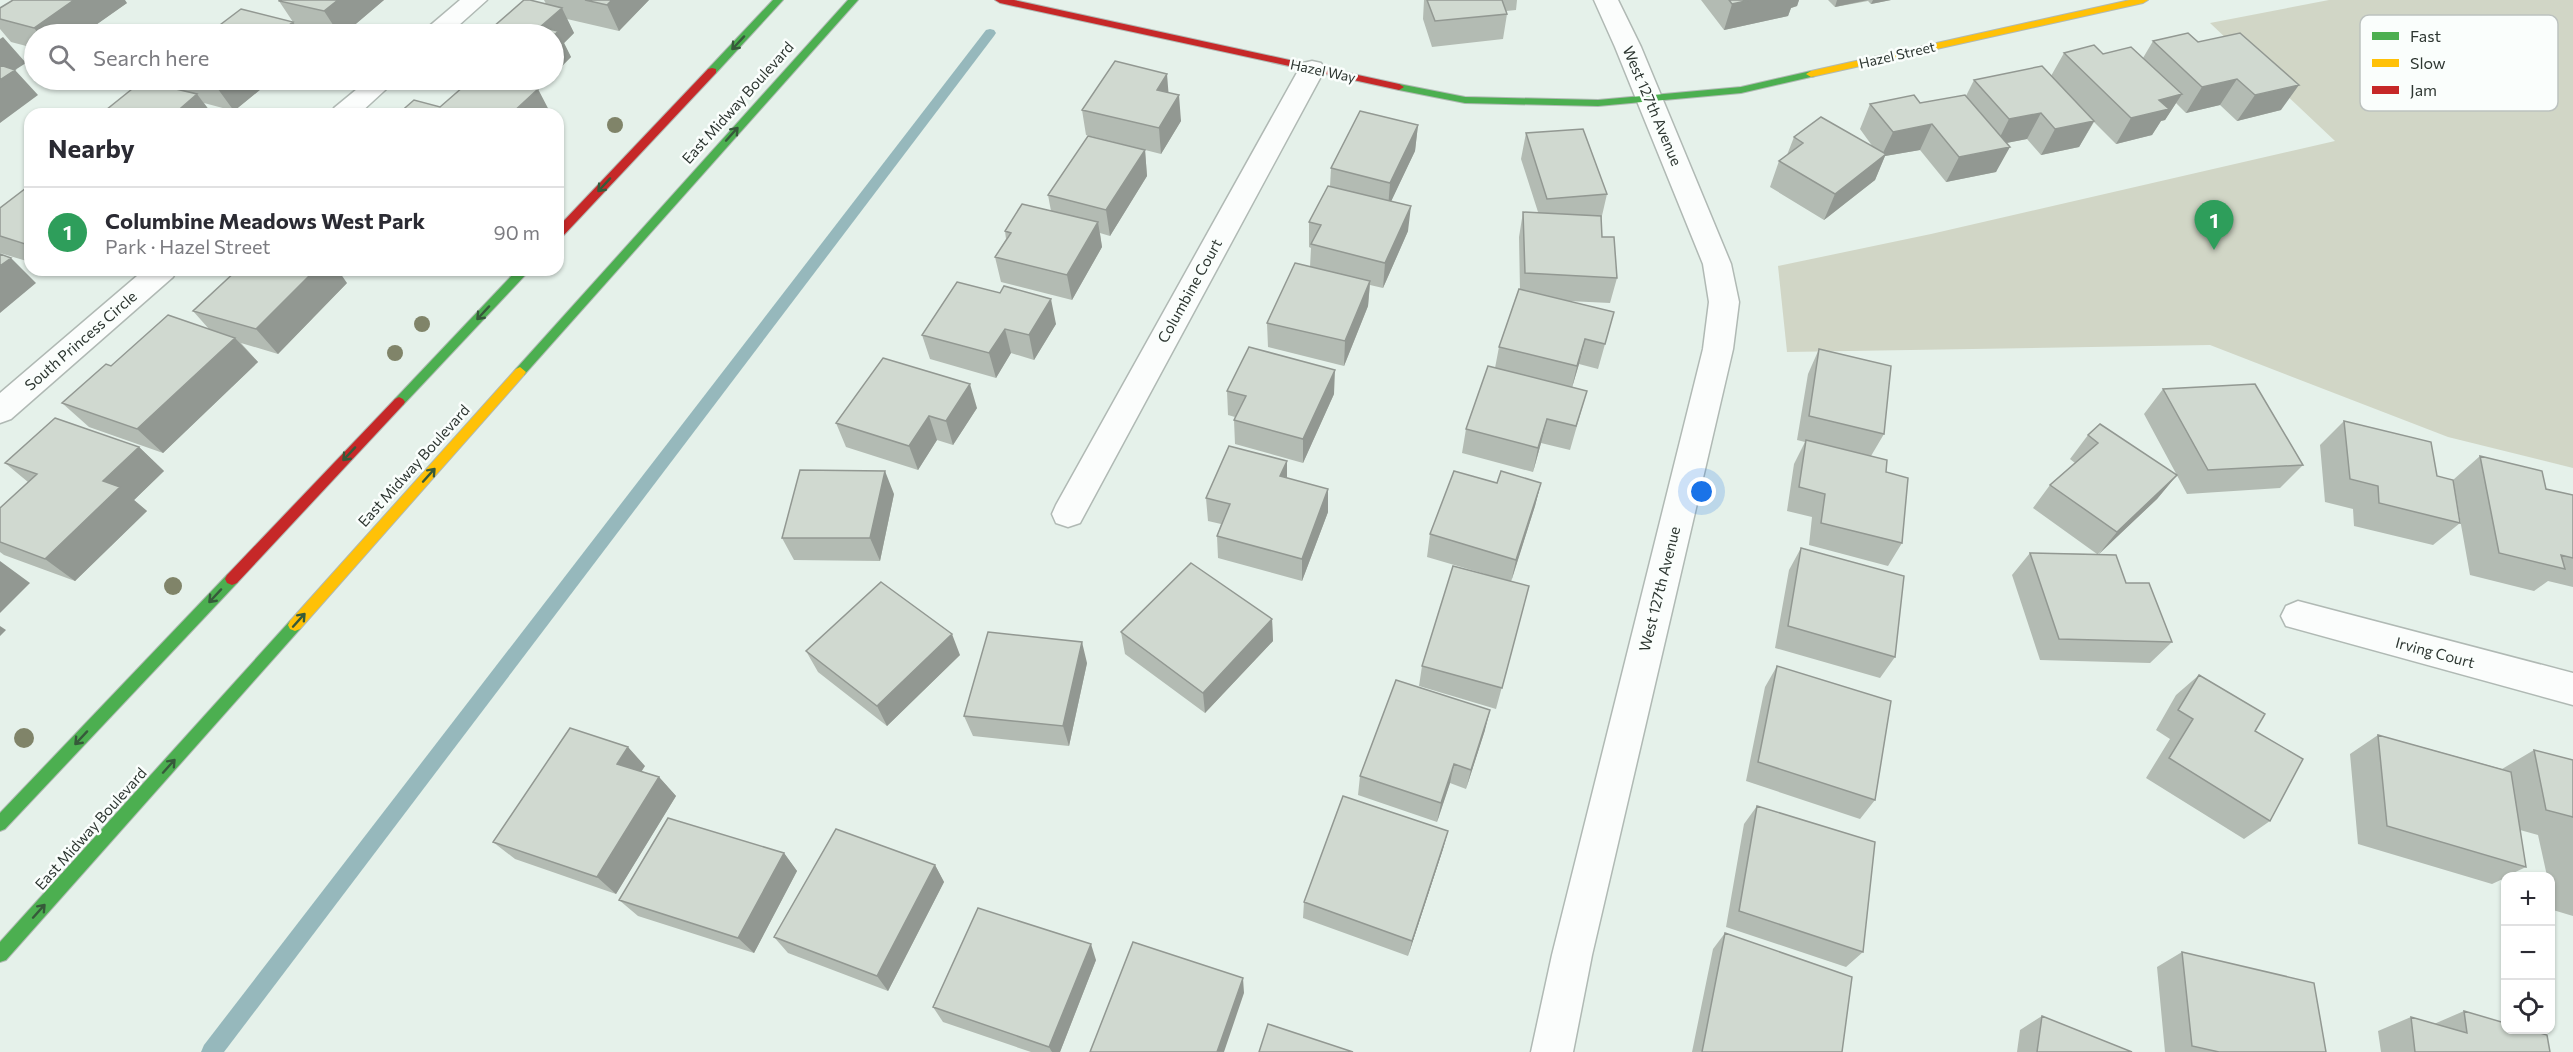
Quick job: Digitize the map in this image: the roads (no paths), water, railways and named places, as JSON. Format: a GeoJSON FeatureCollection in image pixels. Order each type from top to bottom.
{"type":"FeatureCollection","features":[{"type":"Feature","properties":{"kind":"main road"},"geometry":{"type":"LineString","coordinates":[[564,228],[778,0]]}},
{"type":"Feature","properties":{"kind":"main road","name":"East Midway Boulevard"},"geometry":{"type":"LineString","coordinates":[[0,954],[853,0]]}},
{"type":"Feature","properties":{"kind":"main road","name":"Hazel Way"},"geometry":{"type":"LineString","coordinates":[[1000,0],[1312,69],[1465,100],[1598,104],[1650,99]]}},
{"type":"Feature","properties":{"kind":"main road","name":"Hazel Street"},"geometry":{"type":"LineString","coordinates":[[1650,99],[1741,90],[2143,0]]}},
{"type":"Feature","properties":{"kind":"main road"},"geometry":{"type":"LineString","coordinates":[[0,824],[518,276]]}},
{"type":"Feature","properties":{"kind":"street"},"geometry":{"type":"LineString","coordinates":[[447,24],[475,0]]}},
{"type":"Feature","properties":{"kind":"street","name":"West 127th Avenue"},"geometry":{"type":"LineString","coordinates":[[1552,1052],[1572,955],[1718,349],[1724,302],[1717,264],[1650,99],[1606,0]]}},
{"type":"Feature","properties":{"kind":"street","name":"Columbine Court"},"geometry":{"type":"LineString","coordinates":[[1068,513],[1312,69]]}},
{"type":"Feature","properties":{"kind":"street"},"geometry":{"type":"LineString","coordinates":[[350,108],[371,90]]}},
{"type":"Feature","properties":{"kind":"street","name":"South Princess Circle"},"geometry":{"type":"LineString","coordinates":[[0,411],[156,276]]}},
{"type":"Feature","properties":{"kind":"street","name":"Irving Court"},"geometry":{"type":"LineString","coordinates":[[2298,616],[2573,690]]}},
{"type":"Feature","properties":{"kind":"waterway"},"geometry":{"type":"LineString","coordinates":[[211,1052],[990,33]]}},
{"type":"Feature","properties":{"kind":"place","name":"Columbine Meadows West Park"},"geometry":{"type":"Point","coordinates":[2214,250]}}]}
